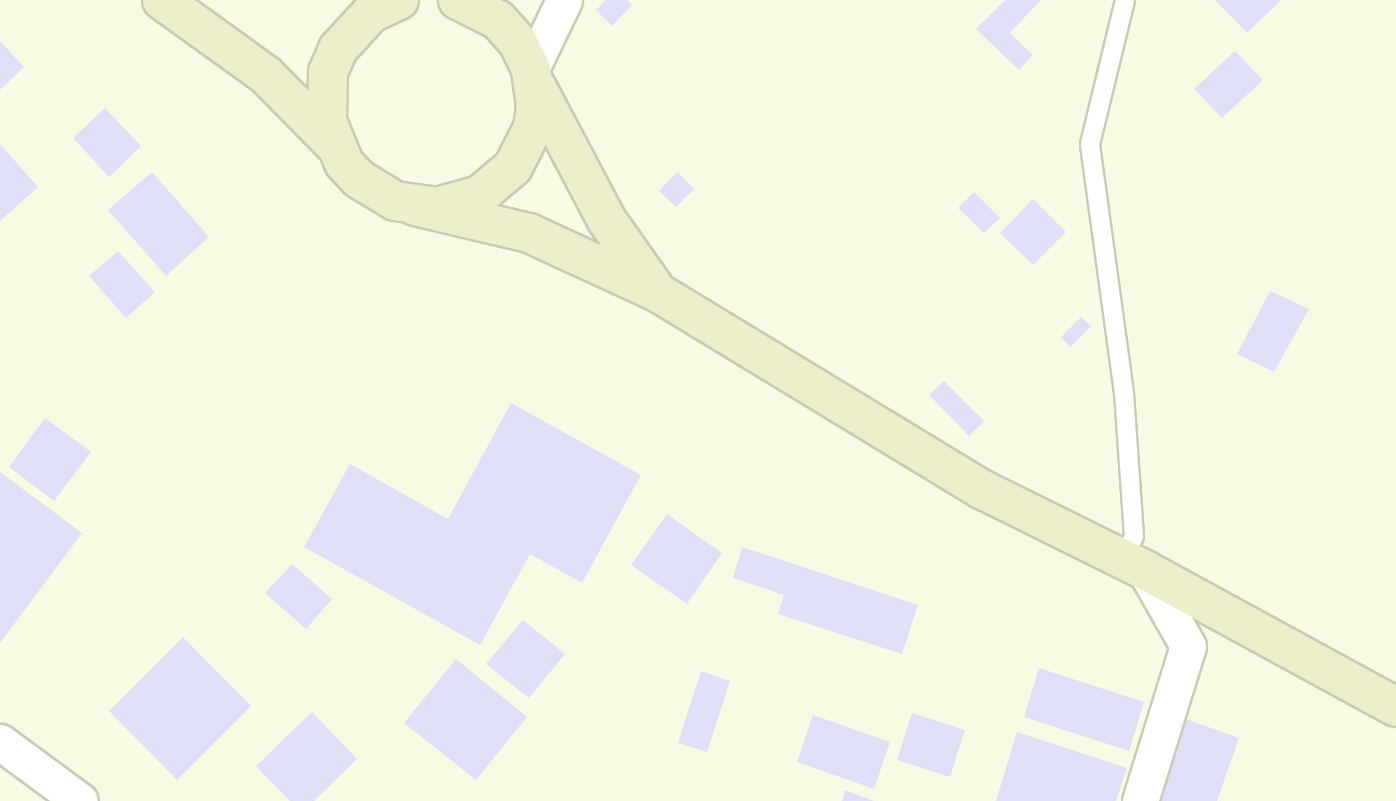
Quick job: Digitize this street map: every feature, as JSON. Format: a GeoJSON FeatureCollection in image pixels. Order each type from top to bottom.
{"type":"FeatureCollection","features":[{"type":"Feature","properties":{"kind":"main road"},"geometry":{"type":"LineString","coordinates":[[162,0],[266,75],[334,144],[344,163],[376,191],[415,206],[529,233],[657,292],[983,490],[1134,565],[1396,707]]}},
{"type":"Feature","properties":{"kind":"main road"},"geometry":{"type":"LineString","coordinates":[[458,0],[498,20],[533,77],[606,219],[657,292]]}},
{"type":"Feature","properties":{"kind":"main road"},"geometry":{"type":"LineString","coordinates":[[334,144],[325,96],[333,60],[352,29],[392,1]]}},
{"type":"Feature","properties":{"kind":"main road"},"geometry":{"type":"LineString","coordinates":[[415,206],[459,203],[480,195],[513,167],[533,128],[533,77]]}},
{"type":"Feature","properties":{"kind":"street"},"geometry":{"type":"LineString","coordinates":[[533,77],[564,0]]}},
{"type":"Feature","properties":{"kind":"street"},"geometry":{"type":"LineString","coordinates":[[1134,565],[1188,646],[1140,801]]}},
{"type":"Feature","properties":{"kind":"street"},"geometry":{"type":"LineString","coordinates":[[0,742],[80,801]]}},
{"type":"Feature","properties":{"kind":"lane"},"geometry":{"type":"LineString","coordinates":[[1125,0],[1090,144],[1124,393],[1134,565]]}},
{"type":"Feature","properties":{"kind":"building"},"geometry":{"type":"Polygon","coordinates":[[[606,0],[627,0],[632,5],[612,26],[596,10],[606,0]]]}},
{"type":"Feature","properties":{"kind":"building"},"geometry":{"type":"Polygon","coordinates":[[[1005,0],[1041,0],[1010,33],[1033,55],[1019,70],[976,29],[1005,0]]]}},
{"type":"Feature","properties":{"kind":"building"},"geometry":{"type":"Polygon","coordinates":[[[1215,0],[1281,0],[1247,33],[1215,0]]]}},
{"type":"Feature","properties":{"kind":"building"},"geometry":{"type":"Polygon","coordinates":[[[0,41],[24,67],[0,90],[0,41]]]}},
{"type":"Feature","properties":{"kind":"building"},"geometry":{"type":"Polygon","coordinates":[[[1235,51],[1263,80],[1222,118],[1194,89],[1235,51]]]}},
{"type":"Feature","properties":{"kind":"building"},"geometry":{"type":"Polygon","coordinates":[[[105,108],[141,146],[109,177],[73,138],[105,108]]]}},
{"type":"Feature","properties":{"kind":"building"},"geometry":{"type":"Polygon","coordinates":[[[0,144],[38,187],[0,221],[0,144]]]}},
{"type":"Feature","properties":{"kind":"building"},"geometry":{"type":"Polygon","coordinates":[[[152,172],[209,237],[166,276],[108,210],[152,172]]]}},
{"type":"Feature","properties":{"kind":"building"},"geometry":{"type":"Polygon","coordinates":[[[677,172],[694,189],[676,207],[659,191],[677,172]]]}},
{"type":"Feature","properties":{"kind":"building"},"geometry":{"type":"Polygon","coordinates":[[[974,192],[1000,218],[984,233],[958,208],[974,192]]]}},
{"type":"Feature","properties":{"kind":"building"},"geometry":{"type":"Polygon","coordinates":[[[1033,199],[1066,232],[1033,265],[1000,233],[1033,199]]]}},
{"type":"Feature","properties":{"kind":"building"},"geometry":{"type":"Polygon","coordinates":[[[118,251],[155,292],[126,318],[89,276],[118,251]]]}},
{"type":"Feature","properties":{"kind":"building"},"geometry":{"type":"Polygon","coordinates":[[[1270,291],[1309,309],[1274,372],[1237,354],[1270,291]]]}},
{"type":"Feature","properties":{"kind":"building"},"geometry":{"type":"Polygon","coordinates":[[[1081,317],[1091,326],[1070,347],[1061,337],[1081,317]]]}},
{"type":"Feature","properties":{"kind":"building"},"geometry":{"type":"Polygon","coordinates":[[[944,381],[984,421],[969,436],[929,395],[944,381]]]}},
{"type":"Feature","properties":{"kind":"building"},"geometry":{"type":"Polygon","coordinates":[[[511,403],[641,475],[582,583],[530,554],[480,645],[304,547],[350,464],[448,519],[511,403]]]}},
{"type":"Feature","properties":{"kind":"building"},"geometry":{"type":"Polygon","coordinates":[[[45,418],[91,452],[54,501],[9,467],[45,418]]]}},
{"type":"Feature","properties":{"kind":"building"},"geometry":{"type":"Polygon","coordinates":[[[0,472],[82,533],[0,643],[0,472]]]}},
{"type":"Feature","properties":{"kind":"building"},"geometry":{"type":"Polygon","coordinates":[[[667,514],[722,553],[687,604],[631,565],[667,514]]]}},
{"type":"Feature","properties":{"kind":"building"},"geometry":{"type":"Polygon","coordinates":[[[742,547],[918,605],[902,654],[778,614],[784,595],[733,578],[742,547]]]}},
{"type":"Feature","properties":{"kind":"building"},"geometry":{"type":"Polygon","coordinates":[[[292,564],[332,599],[306,629],[265,593],[292,564]]]}},
{"type":"Feature","properties":{"kind":"building"},"geometry":{"type":"Polygon","coordinates":[[[523,620],[565,654],[529,698],[486,664],[523,620]]]}},
{"type":"Feature","properties":{"kind":"building"},"geometry":{"type":"Polygon","coordinates":[[[183,637],[251,706],[177,780],[109,711],[183,637]]]}},
{"type":"Feature","properties":{"kind":"building"},"geometry":{"type":"Polygon","coordinates":[[[456,659],[527,717],[476,780],[404,723],[456,659]]]}},
{"type":"Feature","properties":{"kind":"building"},"geometry":{"type":"Polygon","coordinates":[[[1039,668],[1144,702],[1129,751],[1024,717],[1039,668]]]}},
{"type":"Feature","properties":{"kind":"building"},"geometry":{"type":"Polygon","coordinates":[[[701,671],[730,681],[707,752],[678,743],[701,671]]]}},
{"type":"Feature","properties":{"kind":"building"},"geometry":{"type":"Polygon","coordinates":[[[312,712],[357,759],[314,801],[290,801],[256,766],[312,712]]]}},
{"type":"Feature","properties":{"kind":"building"},"geometry":{"type":"Polygon","coordinates":[[[912,713],[965,730],[950,777],[897,760],[912,713]]]}},
{"type":"Feature","properties":{"kind":"building"},"geometry":{"type":"Polygon","coordinates":[[[813,715],[890,742],[874,789],[797,762],[813,715]]]}},
{"type":"Feature","properties":{"kind":"building"},"geometry":{"type":"Polygon","coordinates":[[[1186,719],[1239,738],[1217,801],[1158,801],[1186,719]]]}},
{"type":"Feature","properties":{"kind":"building"},"geometry":{"type":"Polygon","coordinates":[[[1017,732],[1127,768],[1116,801],[996,801],[1017,732]]]}},
{"type":"Feature","properties":{"kind":"building"},"geometry":{"type":"Polygon","coordinates":[[[845,790],[874,801],[842,801],[845,790]]]}}]}
